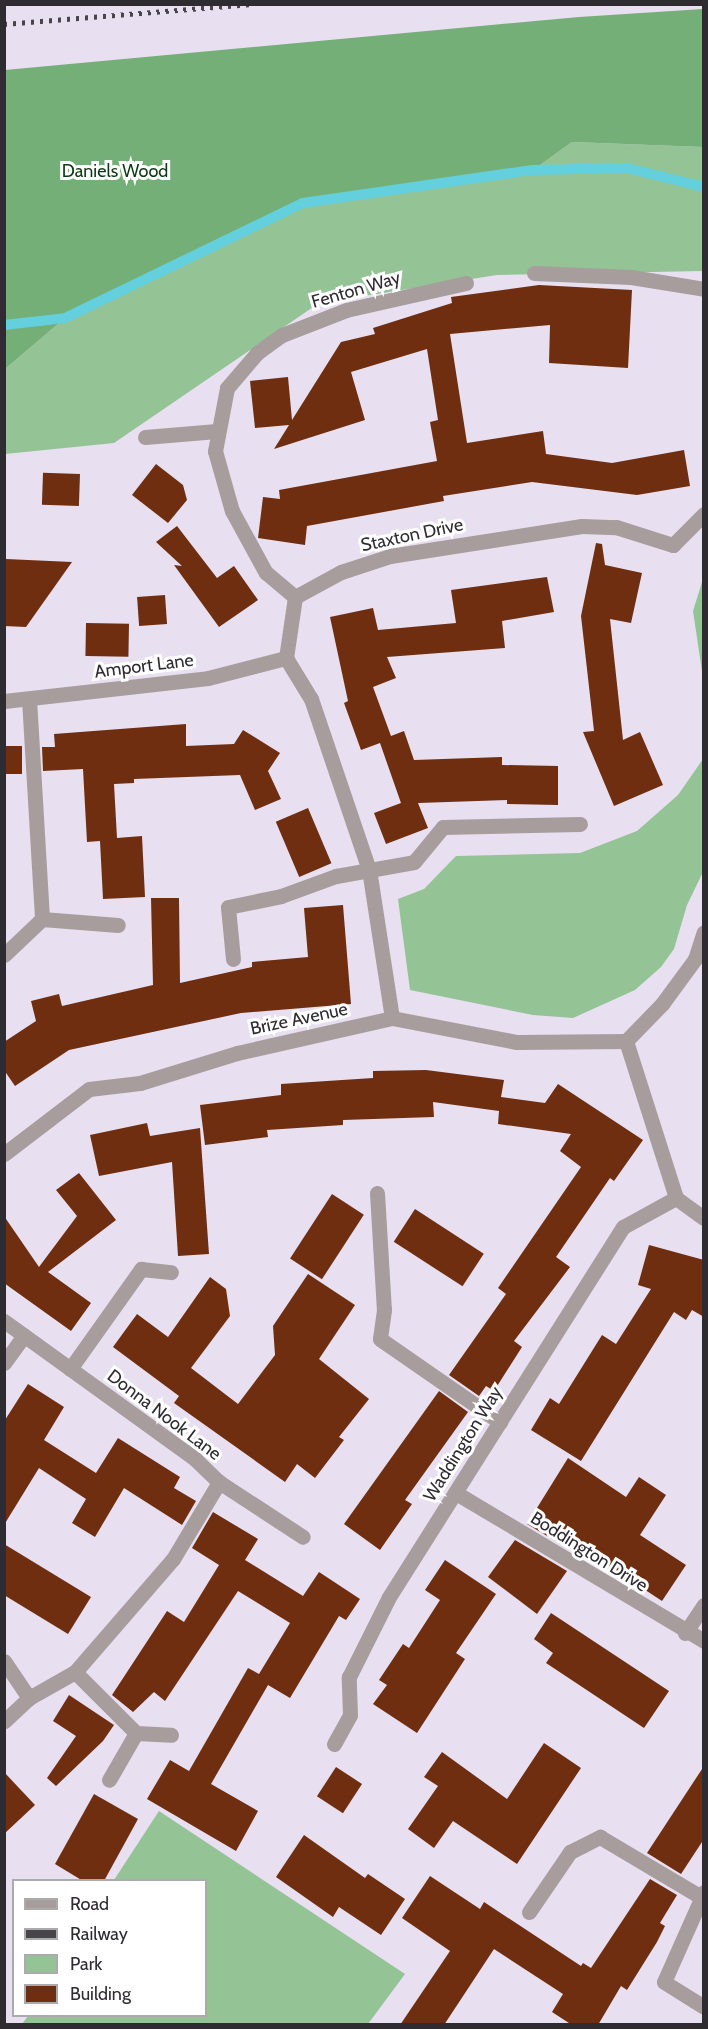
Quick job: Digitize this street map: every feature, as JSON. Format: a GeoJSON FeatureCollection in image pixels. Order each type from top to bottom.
{"type":"FeatureCollection","features":[{"type":"Feature","properties":{"kind":"street"},"geometry":{"type":"LineString","coordinates":[[534,273],[631,277],[704,289]]}},
{"type":"Feature","properties":{"kind":"street","name":"Fenton Way"},"geometry":{"type":"LineString","coordinates":[[295,597],[266,573],[232,511],[215,451],[227,388],[257,353],[282,335],[346,310],[466,283]]}},
{"type":"Feature","properties":{"kind":"street"},"geometry":{"type":"LineString","coordinates":[[145,437],[217,431]]}},
{"type":"Feature","properties":{"kind":"street","name":"Staxton Drive"},"geometry":{"type":"LineString","coordinates":[[295,597],[341,572],[390,556],[582,526],[616,526],[673,545],[704,514]]}},
{"type":"Feature","properties":{"kind":"street"},"geometry":{"type":"LineString","coordinates":[[295,597],[286,658],[311,699],[369,870],[392,1018]]}},
{"type":"Feature","properties":{"kind":"street","name":"Amport Lane"},"geometry":{"type":"LineString","coordinates":[[4,701],[208,678],[286,658]]}},
{"type":"Feature","properties":{"kind":"street"},"geometry":{"type":"LineString","coordinates":[[29,699],[42,919]]}},
{"type":"Feature","properties":{"kind":"street"},"geometry":{"type":"LineString","coordinates":[[233,959],[228,907],[281,896],[336,876],[414,862],[443,827],[580,824]]}},
{"type":"Feature","properties":{"kind":"street"},"geometry":{"type":"LineString","coordinates":[[4,955],[42,919],[118,925]]}},
{"type":"Feature","properties":{"kind":"street"},"geometry":{"type":"LineString","coordinates":[[704,932],[695,959],[662,1004],[626,1041],[676,1198],[704,1218]]}},
{"type":"Feature","properties":{"kind":"street","name":"Brize Avenue"},"geometry":{"type":"LineString","coordinates":[[4,1154],[89,1089],[140,1083],[237,1053],[392,1018],[517,1042],[626,1041]]}},
{"type":"Feature","properties":{"kind":"street"},"geometry":{"type":"LineString","coordinates":[[377,1193],[384,1310],[380,1339],[500,1422]]}},
{"type":"Feature","properties":{"kind":"street","name":"Waddington Way"},"geometry":{"type":"LineString","coordinates":[[334,1744],[350,1715],[349,1677],[389,1597],[623,1227],[676,1198]]}},
{"type":"Feature","properties":{"kind":"street"},"geometry":{"type":"LineString","coordinates":[[70,1369],[141,1269],[171,1272]]}},
{"type":"Feature","properties":{"kind":"street","name":"Donna Nook Lane"},"geometry":{"type":"LineString","coordinates":[[4,1321],[195,1459],[219,1482],[303,1537]]}},
{"type":"Feature","properties":{"kind":"street"},"geometry":{"type":"LineString","coordinates":[[4,1363],[24,1335]]}},
{"type":"Feature","properties":{"kind":"street"},"geometry":{"type":"LineString","coordinates":[[4,1721],[29,1698],[75,1672],[174,1558],[219,1482]]}},
{"type":"Feature","properties":{"kind":"street","name":"Boddington Drive"},"geometry":{"type":"LineString","coordinates":[[456,1493],[685,1633],[704,1641]]}},
{"type":"Feature","properties":{"kind":"street"},"geometry":{"type":"LineString","coordinates":[[685,1633],[704,1605]]}},
{"type":"Feature","properties":{"kind":"street"},"geometry":{"type":"LineString","coordinates":[[4,1660],[29,1698]]}},
{"type":"Feature","properties":{"kind":"street"},"geometry":{"type":"LineString","coordinates":[[75,1672],[136,1733],[171,1735]]}},
{"type":"Feature","properties":{"kind":"street"},"geometry":{"type":"LineString","coordinates":[[108,1780],[136,1733]]}},
{"type":"Feature","properties":{"kind":"street"},"geometry":{"type":"LineString","coordinates":[[529,1912],[570,1852],[600,1837],[702,1895],[664,1982],[704,2007]]}},
{"type":"Feature","properties":{"kind":"green space","name":"Daniels Wood"},"geometry":{"type":"Polygon","coordinates":[[[703,9],[703,147],[572,142],[533,170],[303,203],[65,318],[5,369],[5,70],[579,17],[703,9]]]}},
{"type":"Feature","properties":{"kind":"green space"},"geometry":{"type":"Polygon","coordinates":[[[572,142],[703,147],[703,271],[497,275],[319,303],[114,443],[5,454],[5,369],[65,318],[303,203],[533,170],[572,142]]]}},
{"type":"Feature","properties":{"kind":"green space"},"geometry":{"type":"Polygon","coordinates":[[[704,580],[703,678],[693,611],[704,580]]]}},
{"type":"Feature","properties":{"kind":"green space"},"geometry":{"type":"Polygon","coordinates":[[[703,759],[703,872],[687,905],[674,949],[661,967],[635,990],[573,1018],[533,1015],[410,990],[398,899],[424,889],[456,856],[580,853],[637,831],[678,795],[703,759]]]}},
{"type":"Feature","properties":{"kind":"green space"},"geometry":{"type":"Polygon","coordinates":[[[159,1811],[405,1974],[368,2024],[22,2024],[27,2017],[207,2017],[207,1879],[115,1879],[159,1811]]]}},
{"type":"Feature","properties":{"kind":"building"},"geometry":{"type":"Polygon","coordinates":[[[539,285],[632,290],[628,368],[549,363],[550,325],[450,334],[467,443],[543,431],[546,454],[612,463],[684,450],[690,486],[637,495],[532,482],[443,496],[444,501],[307,526],[305,545],[258,538],[263,497],[280,499],[279,490],[437,461],[430,422],[438,420],[427,349],[351,372],[365,420],[274,449],[289,425],[255,428],[250,381],[288,377],[292,420],[341,342],[375,334],[373,328],[452,303],[451,297],[539,285]]]}},
{"type":"Feature","properties":{"kind":"building"},"geometry":{"type":"Polygon","coordinates":[[[156,464],[183,485],[187,500],[168,523],[132,495],[156,464]]]}},
{"type":"Feature","properties":{"kind":"building"},"geometry":{"type":"Polygon","coordinates":[[[43,473],[80,474],[79,506],[42,505],[43,473]]]}},
{"type":"Feature","properties":{"kind":"building"},"geometry":{"type":"Polygon","coordinates":[[[177,526],[217,578],[234,566],[258,600],[219,627],[174,565],[182,566],[156,542],[177,526]]]}},
{"type":"Feature","properties":{"kind":"building"},"geometry":{"type":"Polygon","coordinates":[[[596,543],[602,544],[605,565],[642,573],[631,623],[610,619],[623,740],[640,732],[663,785],[614,806],[583,732],[594,731],[581,616],[596,543]]]}},
{"type":"Feature","properties":{"kind":"building"},"geometry":{"type":"Polygon","coordinates":[[[6,559],[72,562],[26,627],[4,626],[6,559]]]}},
{"type":"Feature","properties":{"kind":"building"},"geometry":{"type":"Polygon","coordinates":[[[547,577],[554,612],[502,621],[505,648],[387,657],[396,678],[373,687],[391,736],[404,731],[414,760],[502,757],[502,765],[558,766],[558,805],[507,804],[507,800],[418,803],[428,828],[386,844],[374,813],[401,803],[380,743],[361,750],[344,703],[348,701],[330,617],[373,608],[378,630],[456,623],[451,590],[547,577]]]}},
{"type":"Feature","properties":{"kind":"building"},"geometry":{"type":"Polygon","coordinates":[[[165,595],[167,624],[139,626],[137,597],[165,595]]]}},
{"type":"Feature","properties":{"kind":"building"},"geometry":{"type":"Polygon","coordinates":[[[86,623],[129,624],[128,657],[85,656],[86,623]]]}},
{"type":"Feature","properties":{"kind":"building"},"geometry":{"type":"Polygon","coordinates":[[[186,724],[186,746],[234,744],[243,730],[280,753],[268,771],[281,799],[255,810],[240,775],[134,779],[134,783],[114,784],[117,838],[142,836],[145,897],[103,899],[100,841],[87,842],[83,769],[43,771],[42,747],[55,747],[54,734],[186,724]]]}},
{"type":"Feature","properties":{"kind":"building"},"geometry":{"type":"Polygon","coordinates":[[[4,746],[22,746],[22,774],[4,774],[4,746]]]}},
{"type":"Feature","properties":{"kind":"building"},"geometry":{"type":"Polygon","coordinates":[[[308,808],[331,863],[299,877],[276,822],[308,808]]]}},
{"type":"Feature","properties":{"kind":"building"},"geometry":{"type":"Polygon","coordinates":[[[151,898],[179,898],[180,983],[252,967],[252,962],[308,957],[304,908],[343,905],[351,1004],[241,1013],[69,1050],[15,1086],[4,1070],[4,1042],[36,1021],[31,1001],[59,994],[62,1006],[153,985],[151,898]]]}},
{"type":"Feature","properties":{"kind":"building"},"geometry":{"type":"Polygon","coordinates":[[[426,1070],[504,1080],[501,1097],[545,1103],[558,1084],[643,1140],[614,1181],[610,1178],[556,1257],[570,1267],[514,1341],[522,1347],[494,1391],[486,1386],[479,1396],[449,1375],[506,1294],[498,1288],[581,1167],[560,1151],[571,1134],[498,1124],[499,1111],[433,1102],[434,1117],[343,1120],[343,1125],[267,1130],[268,1137],[205,1145],[200,1105],[281,1095],[281,1084],[373,1078],[373,1071],[426,1070]]]}},
{"type":"Feature","properties":{"kind":"building"},"geometry":{"type":"Polygon","coordinates":[[[147,1123],[150,1136],[200,1128],[209,1254],[178,1256],[172,1162],[99,1176],[90,1135],[147,1123]]]}},
{"type":"Feature","properties":{"kind":"building"},"geometry":{"type":"Polygon","coordinates":[[[79,1173],[116,1220],[48,1272],[91,1303],[71,1331],[4,1283],[4,1216],[39,1267],[77,1216],[56,1190],[79,1173]]]}},
{"type":"Feature","properties":{"kind":"building"},"geometry":{"type":"Polygon","coordinates":[[[332,1194],[364,1215],[322,1279],[290,1259],[332,1194]]]}},
{"type":"Feature","properties":{"kind":"building"},"geometry":{"type":"Polygon","coordinates":[[[415,1209],[484,1254],[463,1286],[394,1242],[415,1209]]]}},
{"type":"Feature","properties":{"kind":"building"},"geometry":{"type":"Polygon","coordinates":[[[649,1245],[704,1260],[704,1317],[692,1310],[686,1320],[674,1312],[581,1461],[531,1430],[550,1398],[559,1404],[602,1335],[616,1344],[651,1289],[638,1285],[649,1245]]]}},
{"type":"Feature","properties":{"kind":"building"},"geometry":{"type":"Polygon","coordinates":[[[308,1274],[355,1305],[319,1359],[369,1399],[339,1437],[344,1440],[315,1478],[297,1464],[285,1482],[174,1403],[179,1396],[113,1347],[137,1314],[168,1337],[210,1277],[226,1289],[230,1316],[191,1368],[238,1404],[275,1355],[273,1326],[308,1274]]]}},
{"type":"Feature","properties":{"kind":"building"},"geometry":{"type":"Polygon","coordinates":[[[28,1384],[64,1407],[44,1440],[96,1473],[118,1438],[180,1477],[174,1488],[196,1501],[182,1525],[124,1488],[95,1537],[72,1523],[86,1499],[39,1468],[4,1525],[5,1420],[28,1384]]]}},
{"type":"Feature","properties":{"kind":"building"},"geometry":{"type":"Polygon","coordinates":[[[439,1391],[468,1412],[405,1500],[412,1504],[380,1550],[344,1524],[439,1391]]]}},
{"type":"Feature","properties":{"kind":"building"},"geometry":{"type":"Polygon","coordinates":[[[568,1458],[626,1497],[639,1477],[666,1495],[640,1535],[686,1565],[662,1601],[583,1549],[579,1555],[527,1524],[568,1458]]]}},
{"type":"Feature","properties":{"kind":"building"},"geometry":{"type":"Polygon","coordinates":[[[213,1512],[258,1539],[245,1560],[303,1596],[319,1572],[360,1599],[346,1620],[339,1616],[290,1698],[268,1685],[211,1784],[258,1811],[236,1851],[147,1799],[170,1760],[189,1771],[248,1668],[259,1674],[290,1623],[238,1591],[165,1701],[154,1692],[133,1712],[112,1695],[167,1611],[184,1622],[219,1565],[192,1548],[213,1512]]]}},
{"type":"Feature","properties":{"kind":"building"},"geometry":{"type":"Polygon","coordinates":[[[515,1540],[567,1571],[537,1614],[488,1577],[515,1540]]]}},
{"type":"Feature","properties":{"kind":"building"},"geometry":{"type":"Polygon","coordinates":[[[4,1544],[91,1597],[68,1634],[4,1595],[4,1544]]]}},
{"type":"Feature","properties":{"kind":"building"},"geometry":{"type":"Polygon","coordinates":[[[445,1560],[496,1594],[456,1653],[465,1659],[417,1733],[373,1704],[387,1685],[379,1680],[403,1644],[409,1648],[440,1600],[425,1590],[445,1560]]]}},
{"type":"Feature","properties":{"kind":"building"},"geometry":{"type":"Polygon","coordinates":[[[551,1613],[669,1691],[644,1728],[546,1663],[553,1653],[534,1639],[551,1613]]]}},
{"type":"Feature","properties":{"kind":"building"},"geometry":{"type":"Polygon","coordinates":[[[69,1695],[114,1725],[103,1741],[56,1786],[47,1778],[76,1736],[53,1721],[69,1695]]]}},
{"type":"Feature","properties":{"kind":"building"},"geometry":{"type":"Polygon","coordinates":[[[544,1743],[581,1768],[517,1864],[453,1821],[434,1848],[408,1829],[438,1786],[424,1777],[442,1752],[507,1799],[544,1743]]]}},
{"type":"Feature","properties":{"kind":"building"},"geometry":{"type":"Polygon","coordinates":[[[704,1766],[704,1839],[681,1874],[647,1853],[704,1766]]]}},
{"type":"Feature","properties":{"kind":"building"},"geometry":{"type":"Polygon","coordinates":[[[336,1767],[362,1784],[343,1813],[317,1796],[336,1767]]]}},
{"type":"Feature","properties":{"kind":"building"},"geometry":{"type":"Polygon","coordinates":[[[4,1772],[35,1805],[4,1834],[4,1772]]]}},
{"type":"Feature","properties":{"kind":"building"},"geometry":{"type":"Polygon","coordinates":[[[94,1794],[138,1819],[105,1879],[80,1879],[55,1864],[94,1794]]]}},
{"type":"Feature","properties":{"kind":"building"},"geometry":{"type":"Polygon","coordinates":[[[304,1835],[365,1878],[368,1874],[405,1899],[381,1935],[339,1907],[333,1917],[276,1877],[304,1835]]]}},
{"type":"Feature","properties":{"kind":"building"},"geometry":{"type":"Polygon","coordinates":[[[430,1876],[480,1909],[484,1902],[581,1966],[583,1963],[591,1968],[650,1879],[677,1895],[660,1923],[665,1926],[657,1942],[627,1990],[621,1986],[598,2025],[572,2025],[552,2012],[563,1994],[494,1949],[444,2025],[400,2025],[450,1951],[402,1918],[430,1876]]]}},
{"type":"Feature","properties":{"kind":"waterway"},"geometry":{"type":"LineString","coordinates":[[4,325],[65,318],[303,203],[533,170],[627,168],[704,187]]}},
{"type":"Feature","properties":{"kind":"railway"},"geometry":{"type":"LineString","coordinates":[[4,24],[252,4]]}}]}
